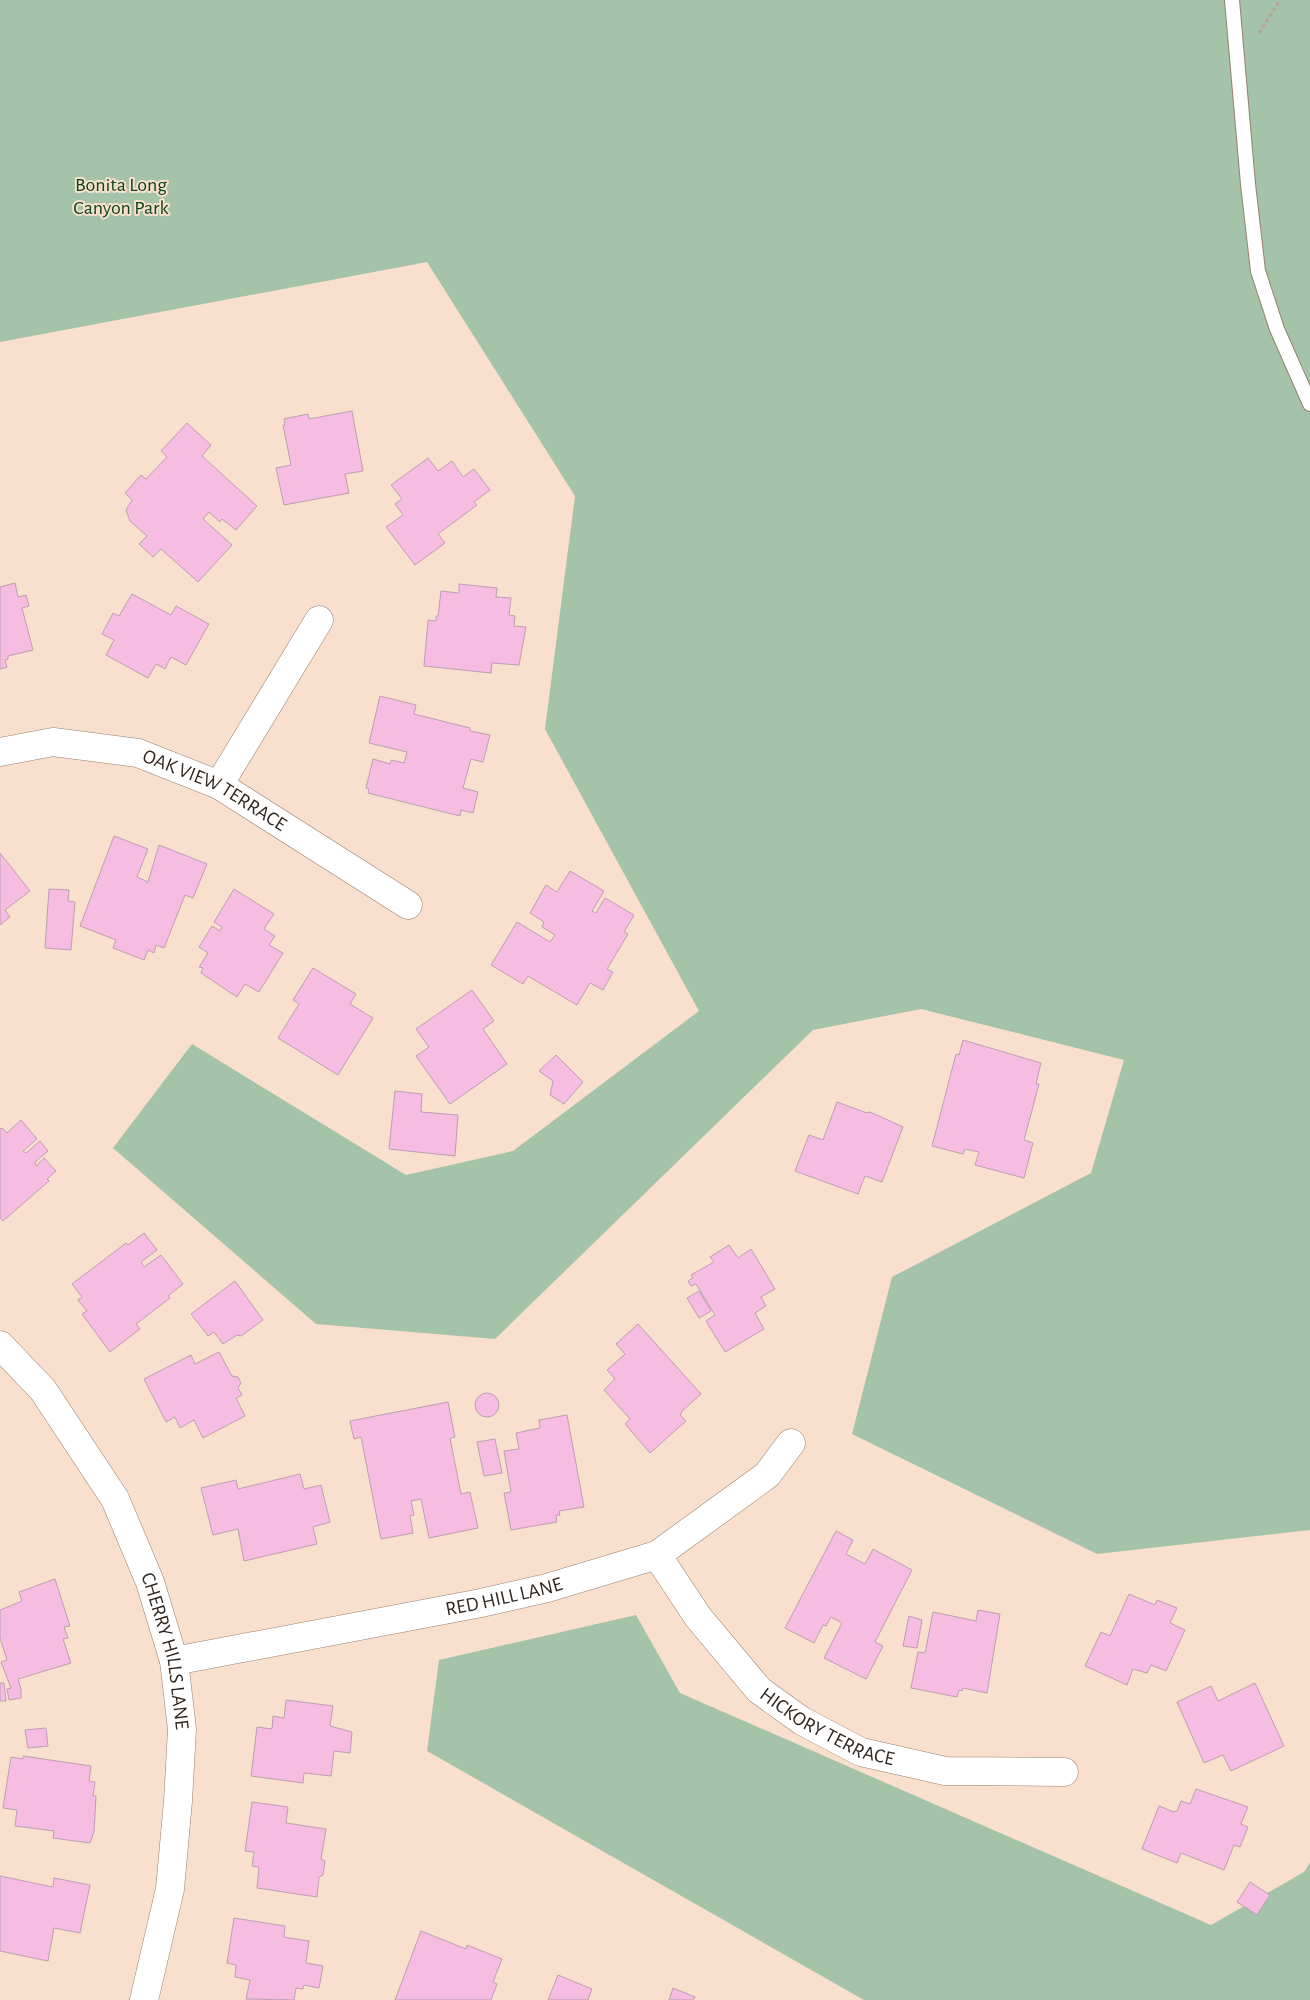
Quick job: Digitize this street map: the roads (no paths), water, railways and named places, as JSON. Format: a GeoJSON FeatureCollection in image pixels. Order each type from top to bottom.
{"type":"FeatureCollection","features":[{"type":"Feature","properties":{"kind":"street"},"geometry":{"type":"LineString","coordinates":[[219,785],[319,620]]}},
{"type":"Feature","properties":{"kind":"street","name":"OAK VIEW TERRACE"},"geometry":{"type":"LineString","coordinates":[[0,752],[53,742],[138,752],[219,785],[408,905]]}},
{"type":"Feature","properties":{"kind":"street","name":"CHERRY HILLS LANE"},"geometry":{"type":"LineString","coordinates":[[0,1345],[42,1390],[115,1499],[150,1582],[174,1661],[182,1729],[177,1810],[170,1889],[144,2000]]}},
{"type":"Feature","properties":{"kind":"street","name":"RED HILL LANE"},"geometry":{"type":"LineString","coordinates":[[174,1661],[481,1604],[547,1588],[657,1555],[767,1476],[791,1443]]}},
{"type":"Feature","properties":{"kind":"street","name":"HICKORY TERRACE"},"geometry":{"type":"LineString","coordinates":[[657,1555],[698,1617],[759,1690],[802,1721],[861,1752],[945,1771],[1064,1772]]}},
{"type":"Feature","properties":{"kind":"lane"},"geometry":{"type":"LineString","coordinates":[[1232,0],[1248,184],[1258,271],[1276,329],[1310,404]]}},
{"type":"Feature","properties":{"kind":"park label","name":"Bonita Long Canyon Park"},"geometry":{"type":"Point","coordinates":[121,196]}}]}
